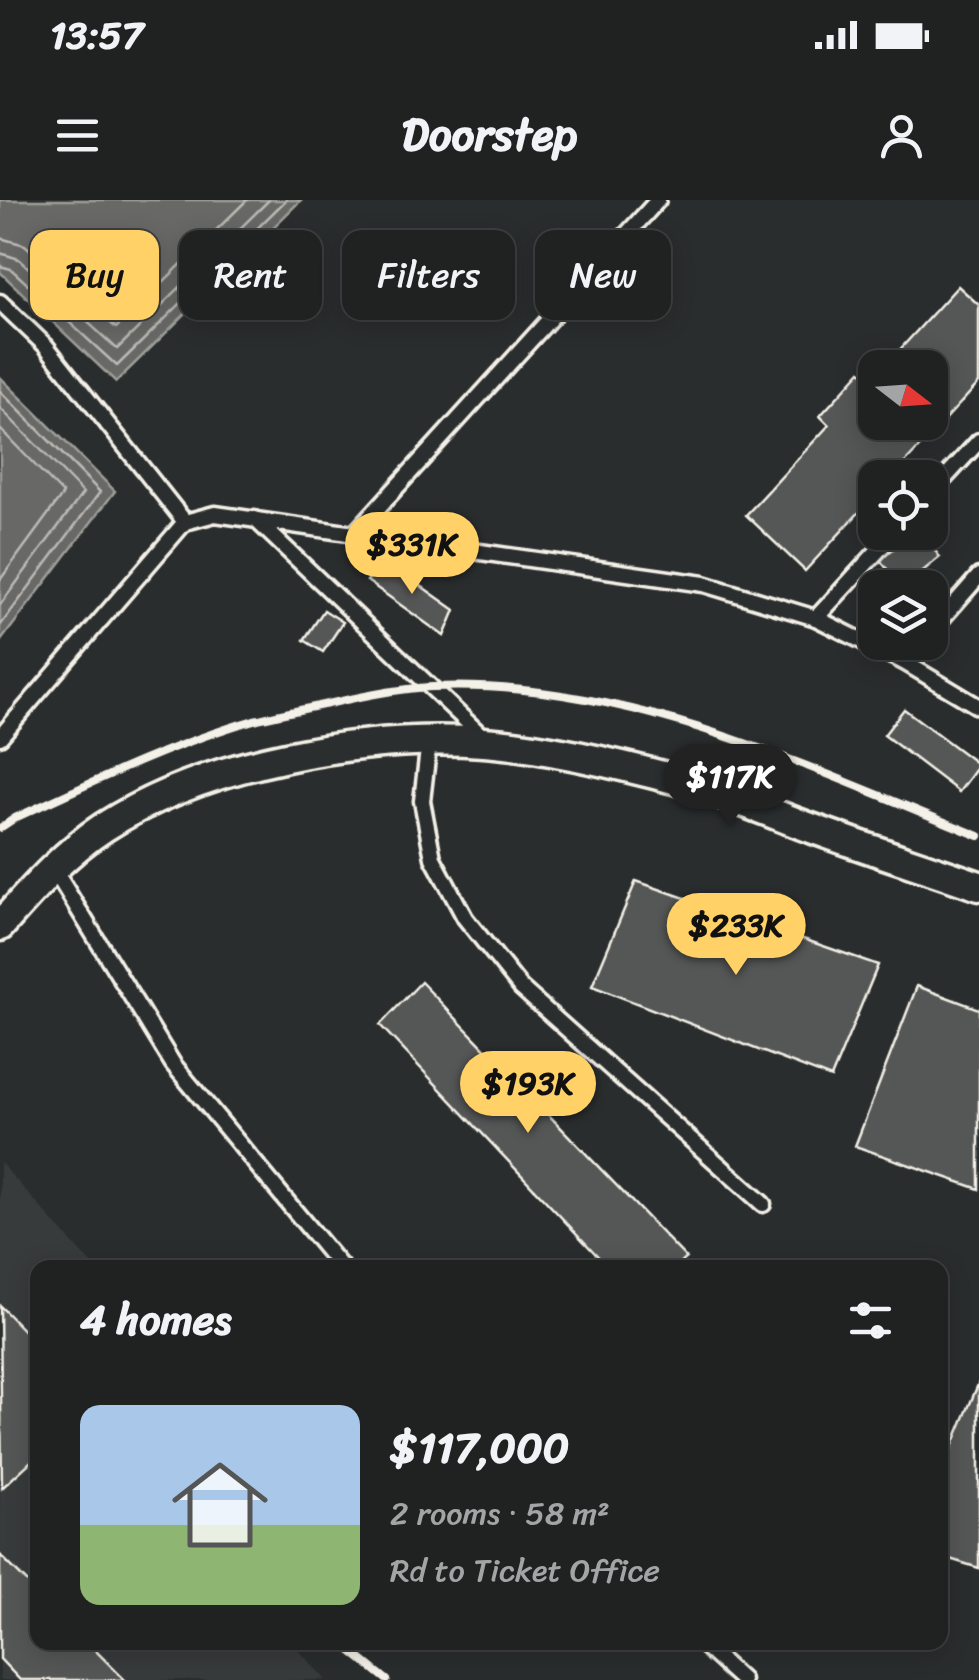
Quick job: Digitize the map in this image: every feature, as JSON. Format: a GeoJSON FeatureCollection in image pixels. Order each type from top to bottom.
{"type":"FeatureCollection","features":[{"type":"Feature","properties":{"kind":"street"},"geometry":{"type":"LineString","coordinates":[[0,926],[52,867],[103,828],[144,804],[240,768],[345,746],[428,741],[488,742],[682,781],[979,886]]}},
{"type":"Feature","properties":{"kind":"lane"},"geometry":{"type":"LineString","coordinates":[[355,533],[658,200]]}},
{"type":"Feature","properties":{"kind":"lane"},"geometry":{"type":"LineString","coordinates":[[0,302],[46,346],[185,522]]}},
{"type":"Feature","properties":{"kind":"lane"},"geometry":{"type":"LineString","coordinates":[[948,474],[979,440]]}},
{"type":"Feature","properties":{"kind":"lane"},"geometry":{"type":"LineString","coordinates":[[0,736],[185,522],[214,514],[704,584],[816,618],[904,662],[979,707]]}},
{"type":"Feature","properties":{"kind":"lane"},"geometry":{"type":"LineString","coordinates":[[254,518],[488,742]]}},
{"type":"Feature","properties":{"kind":"lane"},"geometry":{"type":"LineString","coordinates":[[816,618],[878,550]]}},
{"type":"Feature","properties":{"kind":"lane"},"geometry":{"type":"LineString","coordinates":[[948,611],[979,576]]}},
{"type":"Feature","properties":{"kind":"lane"},"geometry":{"type":"LineString","coordinates":[[428,741],[422,801],[433,858],[465,918],[521,988],[763,1204]]}},
{"type":"Feature","properties":{"kind":"lane"},"geometry":{"type":"LineString","coordinates":[[52,867],[173,1064],[335,1260]]}},
{"type":"Feature","properties":{"kind":"lane"},"geometry":{"type":"LineString","coordinates":[[709,1650],[742,1680]]}},
{"type":"Feature","properties":{"kind":"shaded area"},"geometry":{"type":"Polygon","coordinates":[[[0,1162],[88,1260],[30,1260],[30,1650],[298,1650],[326,1680],[0,1680],[0,1162]]]}},
{"type":"Feature","properties":{"kind":"water"},"geometry":{"type":"Polygon","coordinates":[[[0,200],[301,200],[271,230],[179,230],[179,320],[116,382],[51,320],[159,320],[159,230],[30,230],[30,300],[0,272],[0,200]]]}},
{"type":"Feature","properties":{"kind":"water"},"geometry":{"type":"Polygon","coordinates":[[[0,377],[115,491],[0,642],[0,377]]]}},
{"type":"Feature","properties":{"kind":"building"},"geometry":{"type":"Polygon","coordinates":[[[958,286],[979,305],[979,383],[948,416],[948,350],[899,350],[958,286]]]}},
{"type":"Feature","properties":{"kind":"building"},"geometry":{"type":"Polygon","coordinates":[[[858,374],[858,440],[926,440],[908,460],[858,460],[858,513],[805,571],[746,515],[829,425],[820,416],[858,374]]]}},
{"type":"Feature","properties":{"kind":"building"},"geometry":{"type":"Polygon","coordinates":[[[892,550],[934,550],[940,557],[924,570],[888,570],[880,560],[892,550]]]}},
{"type":"Feature","properties":{"kind":"building"},"geometry":{"type":"Polygon","coordinates":[[[383,559],[455,610],[444,636],[367,581],[383,559]]]}},
{"type":"Feature","properties":{"kind":"building"},"geometry":{"type":"Polygon","coordinates":[[[324,610],[343,622],[323,652],[304,640],[324,610]]]}},
{"type":"Feature","properties":{"kind":"building"},"geometry":{"type":"Polygon","coordinates":[[[904,709],[979,765],[959,792],[884,735],[904,709]]]}},
{"type":"Feature","properties":{"kind":"building"},"geometry":{"type":"Polygon","coordinates":[[[636,881],[878,965],[831,1078],[592,986],[636,881]]]}},
{"type":"Feature","properties":{"kind":"building"},"geometry":{"type":"Polygon","coordinates":[[[421,982],[686,1258],[601,1260],[380,1025],[421,982]]]}},
{"type":"Feature","properties":{"kind":"building"},"geometry":{"type":"Polygon","coordinates":[[[917,986],[979,1009],[979,1189],[855,1146],[917,986]]]}},
{"type":"Feature","properties":{"kind":"building"},"geometry":{"type":"Polygon","coordinates":[[[0,1306],[30,1337],[30,1462],[2,1488],[0,1306]]]}},
{"type":"Feature","properties":{"kind":"building"},"geometry":{"type":"Polygon","coordinates":[[[979,1382],[979,1568],[948,1558],[948,1457],[979,1382]]]}},
{"type":"Feature","properties":{"kind":"building"},"geometry":{"type":"Polygon","coordinates":[[[0,1555],[30,1585],[30,1650],[95,1650],[125,1680],[20,1680],[0,1659],[0,1555]]]}},
{"type":"Feature","properties":{"kind":"railway"},"geometry":{"type":"LineString","coordinates":[[0,828],[103,778],[223,730],[367,695],[433,687],[505,688],[645,712],[781,756],[979,836]]}},
{"type":"Feature","properties":{"kind":"railway"},"geometry":{"type":"LineString","coordinates":[[350,1650],[387,1680]]}}]}
